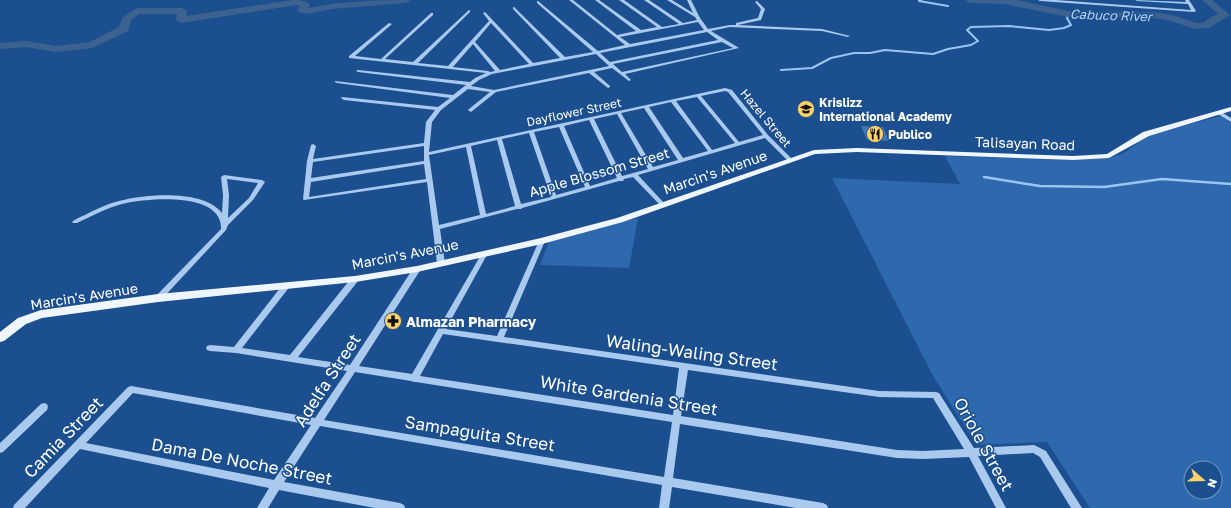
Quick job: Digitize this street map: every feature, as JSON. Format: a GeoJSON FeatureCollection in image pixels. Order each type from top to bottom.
{"type":"FeatureCollection","features":[{"type":"Feature","properties":{"kind":"main road","name":"Talisayan Road"},"geometry":{"type":"LineString","coordinates":[[808,153],[842,150],[1097,158],[1116,153],[1137,139],[1155,131],[1231,109]]}},
{"type":"Feature","properties":{"kind":"main road","name":"Marcin's Avenue"},"geometry":{"type":"LineString","coordinates":[[0,338],[22,321],[41,314],[158,298],[355,279],[417,269],[542,241],[591,229],[808,153]]}},
{"type":"Feature","properties":{"kind":"street"},"geometry":{"type":"LineString","coordinates":[[571,0],[629,46]]}},
{"type":"Feature","properties":{"kind":"street"},"geometry":{"type":"LineString","coordinates":[[597,0],[640,32]]}},
{"type":"Feature","properties":{"kind":"street"},"geometry":{"type":"LineString","coordinates":[[621,0],[670,38]]}},
{"type":"Feature","properties":{"kind":"street"},"geometry":{"type":"LineString","coordinates":[[646,0],[682,24]]}},
{"type":"Feature","properties":{"kind":"street"},"geometry":{"type":"LineString","coordinates":[[669,0],[695,16]]}},
{"type":"Feature","properties":{"kind":"street"},"geometry":{"type":"LineString","coordinates":[[622,73],[737,48],[706,31],[695,16],[689,0]]}},
{"type":"Feature","properties":{"kind":"street"},"geometry":{"type":"LineString","coordinates":[[1040,0],[1194,11],[1188,2],[1137,0]]}},
{"type":"Feature","properties":{"kind":"street"},"geometry":{"type":"LineString","coordinates":[[1089,0],[1093,4]]}},
{"type":"Feature","properties":{"kind":"street"},"geometry":{"type":"LineString","coordinates":[[538,2],[599,52],[629,80]]}},
{"type":"Feature","properties":{"kind":"street"},"geometry":{"type":"LineString","coordinates":[[441,263],[426,154],[428,122],[439,108],[481,76],[498,71],[706,31],[760,19],[763,9],[757,2]]}},
{"type":"Feature","properties":{"kind":"street"},"geometry":{"type":"LineString","coordinates":[[514,8],[564,59]]}},
{"type":"Feature","properties":{"kind":"street"},"geometry":{"type":"LineString","coordinates":[[414,64],[469,11]]}},
{"type":"Feature","properties":{"kind":"street"},"geometry":{"type":"LineString","coordinates":[[485,13],[490,21],[532,65]]}},
{"type":"Feature","properties":{"kind":"street"},"geometry":{"type":"LineString","coordinates":[[382,60],[432,14]]}},
{"type":"Feature","properties":{"kind":"street"},"geometry":{"type":"LineString","coordinates":[[449,68],[490,21]]}},
{"type":"Feature","properties":{"kind":"street"},"geometry":{"type":"LineString","coordinates":[[616,36],[699,21]]}},
{"type":"Feature","properties":{"kind":"street"},"geometry":{"type":"LineString","coordinates":[[390,24],[352,57],[491,73]]}},
{"type":"Feature","properties":{"kind":"street"},"geometry":{"type":"LineString","coordinates":[[730,26],[822,30],[848,36]]}},
{"type":"Feature","properties":{"kind":"street"},"geometry":{"type":"LineString","coordinates":[[358,71],[469,85],[494,91],[590,71],[612,64],[723,40]]}},
{"type":"Feature","properties":{"kind":"street"},"geometry":{"type":"LineString","coordinates":[[472,41],[498,71]]}},
{"type":"Feature","properties":{"kind":"street"},"geometry":{"type":"LineString","coordinates":[[655,41],[659,44]]}},
{"type":"Feature","properties":{"kind":"street"},"geometry":{"type":"LineString","coordinates":[[664,48],[669,51]]}},
{"type":"Feature","properties":{"kind":"street"},"geometry":{"type":"LineString","coordinates":[[590,71],[608,87]]}},
{"type":"Feature","properties":{"kind":"street"},"geometry":{"type":"LineString","coordinates":[[337,82],[454,97]]}},
{"type":"Feature","properties":{"kind":"street","name":"Dayflower Street"},"geometry":{"type":"LineString","coordinates":[[426,154],[727,89]]}},
{"type":"Feature","properties":{"kind":"street","name":"Hazel Street"},"geometry":{"type":"LineString","coordinates":[[727,89],[766,136],[790,160]]}},
{"type":"Feature","properties":{"kind":"street"},"geometry":{"type":"LineString","coordinates":[[471,110],[494,91]]}},
{"type":"Feature","properties":{"kind":"street"},"geometry":{"type":"LineString","coordinates":[[698,95],[738,144]]}},
{"type":"Feature","properties":{"kind":"street"},"geometry":{"type":"LineString","coordinates":[[344,98],[439,108]]}},
{"type":"Feature","properties":{"kind":"street"},"geometry":{"type":"LineString","coordinates":[[673,100],[711,152]]}},
{"type":"Feature","properties":{"kind":"street"},"geometry":{"type":"LineString","coordinates":[[646,107],[682,161]]}},
{"type":"Feature","properties":{"kind":"street"},"geometry":{"type":"LineString","coordinates":[[618,112],[652,170]]}},
{"type":"Feature","properties":{"kind":"street"},"geometry":{"type":"LineString","coordinates":[[1220,113],[1231,120]]}},
{"type":"Feature","properties":{"kind":"street"},"geometry":{"type":"LineString","coordinates":[[591,118],[621,180]]}},
{"type":"Feature","properties":{"kind":"street"},"geometry":{"type":"LineString","coordinates":[[561,125],[588,188]]}},
{"type":"Feature","properties":{"kind":"street"},"geometry":{"type":"LineString","coordinates":[[531,131],[554,198]]}},
{"type":"Feature","properties":{"kind":"street","name":"Apple Blossom Street"},"geometry":{"type":"LineString","coordinates":[[437,228],[519,208],[621,180],[766,136]]}},
{"type":"Feature","properties":{"kind":"street"},"geometry":{"type":"LineString","coordinates":[[499,138],[519,208]]}},
{"type":"Feature","properties":{"kind":"street"},"geometry":{"type":"LineString","coordinates":[[310,161],[426,144]]}},
{"type":"Feature","properties":{"kind":"street"},"geometry":{"type":"LineString","coordinates":[[468,145],[483,216]]}},
{"type":"Feature","properties":{"kind":"street"},"geometry":{"type":"LineString","coordinates":[[313,146],[306,199],[429,180]]}},
{"type":"Feature","properties":{"kind":"street"},"geometry":{"type":"LineString","coordinates":[[309,180],[427,162]]}},
{"type":"Feature","properties":{"kind":"street"},"geometry":{"type":"LineString","coordinates":[[634,175],[663,205]]}},
{"type":"Feature","properties":{"kind":"street"},"geometry":{"type":"LineString","coordinates":[[158,298],[222,233],[225,224],[226,184],[224,177],[262,182],[251,199],[225,224]]}},
{"type":"Feature","properties":{"kind":"street"},"geometry":{"type":"LineString","coordinates":[[75,222],[120,202],[138,199],[173,198],[188,199],[213,207],[219,213],[225,224]]}},
{"type":"Feature","properties":{"kind":"street"},"geometry":{"type":"LineString","coordinates":[[499,340],[542,241]]}},
{"type":"Feature","properties":{"kind":"street"},"geometry":{"type":"LineString","coordinates":[[414,379],[485,253]]}},
{"type":"Feature","properties":{"kind":"street","name":"Adelfa Street"},"geometry":{"type":"LineString","coordinates":[[262,508],[417,269]]}},
{"type":"Feature","properties":{"kind":"street"},"geometry":{"type":"LineString","coordinates":[[292,360],[355,279]]}},
{"type":"Feature","properties":{"kind":"street"},"geometry":{"type":"LineString","coordinates":[[236,350],[287,285]]}},
{"type":"Feature","properties":{"kind":"street","name":"Waling-Waling Street"},"geometry":{"type":"LineString","coordinates":[[441,331],[879,394],[934,395],[938,397]]}},
{"type":"Feature","properties":{"kind":"street","name":"White Gardenia Street"},"geometry":{"type":"LineString","coordinates":[[210,348],[236,350],[898,454],[923,455],[1033,449],[1043,454],[1077,508]]}},
{"type":"Feature","properties":{"kind":"street"},"geometry":{"type":"LineString","coordinates":[[664,508],[684,366]]}},
{"type":"Feature","properties":{"kind":"street","name":"Sampaguita Street"},"geometry":{"type":"LineString","coordinates":[[131,389],[823,508]]}},
{"type":"Feature","properties":{"kind":"street","name":"Camia Street"},"geometry":{"type":"LineString","coordinates":[[18,508],[131,389]]}},
{"type":"Feature","properties":{"kind":"street","name":"Oriole Street"},"geometry":{"type":"LineString","coordinates":[[938,397],[971,452],[1001,508]]}},
{"type":"Feature","properties":{"kind":"street"},"geometry":{"type":"LineString","coordinates":[[0,449],[44,407]]}},
{"type":"Feature","properties":{"kind":"street","name":"Dama De Noche Street"},"geometry":{"type":"LineString","coordinates":[[78,445],[276,485],[400,508]]}},
{"type":"Feature","properties":{"kind":"shaded area"},"geometry":{"type":"Polygon","coordinates":[[[1221,116],[1231,123],[1231,508],[1090,508],[1047,442],[976,445],[932,374],[832,178],[960,184],[945,156],[1063,160],[1110,158],[1122,154],[1145,138],[1156,133],[1221,116]]]}},
{"type":"Feature","properties":{"kind":"shaded area"},"geometry":{"type":"Polygon","coordinates":[[[638,218],[629,268],[540,265],[549,241],[638,218]]]}},
{"type":"Feature","properties":{"kind":"building","name":"Publico"},"geometry":{"type":"Polygon","coordinates":[[[861,126],[883,127],[889,141],[867,140],[861,126]]]}},
{"type":"Feature","properties":{"kind":"waterway","name":"Cabuco River"},"geometry":{"type":"LineString","coordinates":[[0,46],[26,44],[56,49],[92,45],[124,29],[126,19],[137,11],[182,11],[181,20],[298,2],[305,5],[302,10],[306,11],[332,6],[406,0]]}},
{"type":"Feature","properties":{"kind":"waterway"},"geometry":{"type":"LineString","coordinates":[[921,0],[919,1],[948,6]]}},
{"type":"Feature","properties":{"kind":"waterway","name":"Cabuco River"},"geometry":{"type":"LineString","coordinates":[[970,0],[1005,1],[1031,5],[1068,14],[1155,15],[1173,18],[1195,26],[1205,26],[1214,19],[1225,15],[1207,0]]}},
{"type":"Feature","properties":{"kind":"waterway"},"geometry":{"type":"LineString","coordinates":[[781,70],[812,68],[831,58],[854,53],[870,53],[885,50],[933,54],[948,49],[971,45],[978,41],[967,30],[971,27],[1009,26],[1049,30],[1064,28],[1071,25],[1067,18],[1068,14]]}},
{"type":"Feature","properties":{"kind":"waterway"},"geometry":{"type":"LineString","coordinates":[[984,177],[1040,186],[1104,187],[1162,179],[1231,184]]}},
{"type":"Feature","properties":{"kind":"place","name":"Krislizz International Academy"},"geometry":{"type":"Point","coordinates":[806,109]}},
{"type":"Feature","properties":{"kind":"place","name":"Publico"},"geometry":{"type":"Point","coordinates":[875,134]}},
{"type":"Feature","properties":{"kind":"place","name":"Almazan Pharmacy"},"geometry":{"type":"Point","coordinates":[393,321]}}]}
